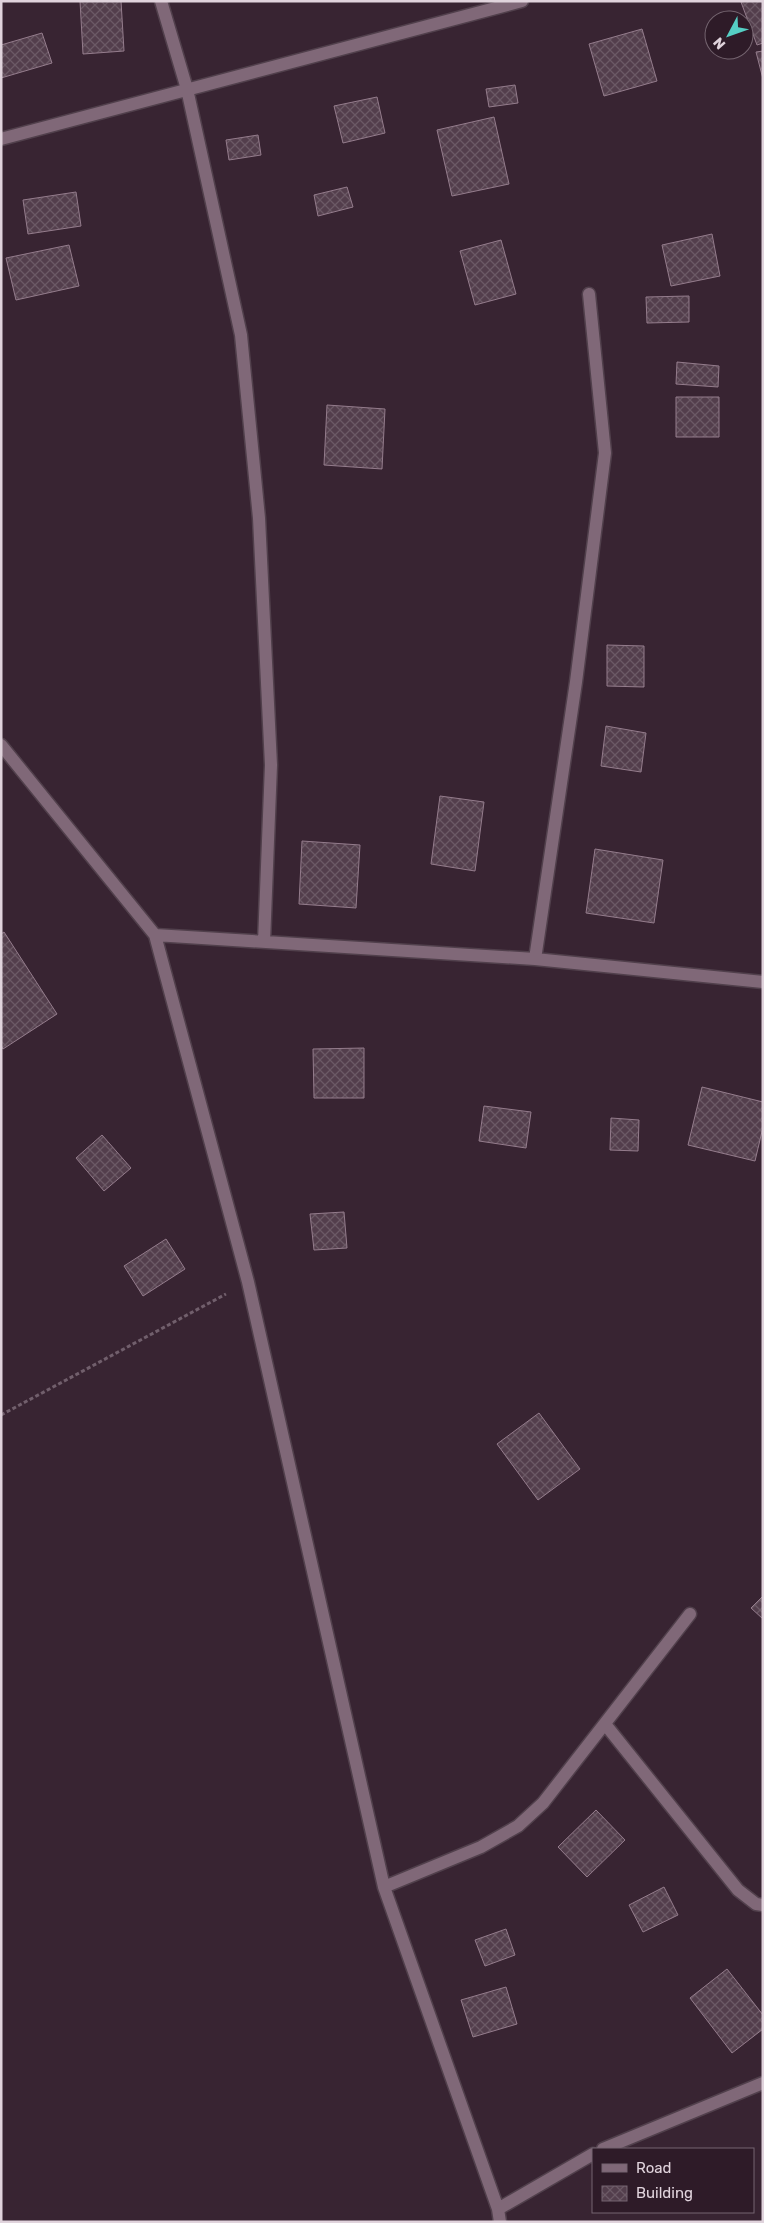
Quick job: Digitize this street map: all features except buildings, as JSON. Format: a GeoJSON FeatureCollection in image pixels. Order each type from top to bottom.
{"type":"FeatureCollection","features":[{"type":"Feature","properties":{"kind":"street"},"geometry":{"type":"LineString","coordinates":[[160,1],[187,90],[242,335],[259,518],[271,765],[264,942]]}},
{"type":"Feature","properties":{"kind":"street"},"geometry":{"type":"LineString","coordinates":[[1,138],[522,1]]}},
{"type":"Feature","properties":{"kind":"street"},"geometry":{"type":"LineString","coordinates":[[535,959],[576,682],[605,453],[589,294]]}},
{"type":"Feature","properties":{"kind":"street"},"geometry":{"type":"LineString","coordinates":[[1,745],[156,935],[248,1282],[384,1887],[498,2209],[500,2222]]}},
{"type":"Feature","properties":{"kind":"street"},"geometry":{"type":"LineString","coordinates":[[156,935],[535,959],[763,982]]}},
{"type":"Feature","properties":{"kind":"street"},"geometry":{"type":"LineString","coordinates":[[384,1887],[481,1847],[518,1826],[544,1803],[690,1614]]}},
{"type":"Feature","properties":{"kind":"street"},"geometry":{"type":"LineString","coordinates":[[605,1724],[738,1890],[756,1904],[763,1905]]}},
{"type":"Feature","properties":{"kind":"street"},"geometry":{"type":"LineString","coordinates":[[605,2148],[763,2083]]}},
{"type":"Feature","properties":{"kind":"street"},"geometry":{"type":"LineString","coordinates":[[498,2209],[592,2155]]}},
{"type":"Feature","properties":{"kind":"path"},"geometry":{"type":"LineString","coordinates":[[1,1415],[248,1282]]}}]}
